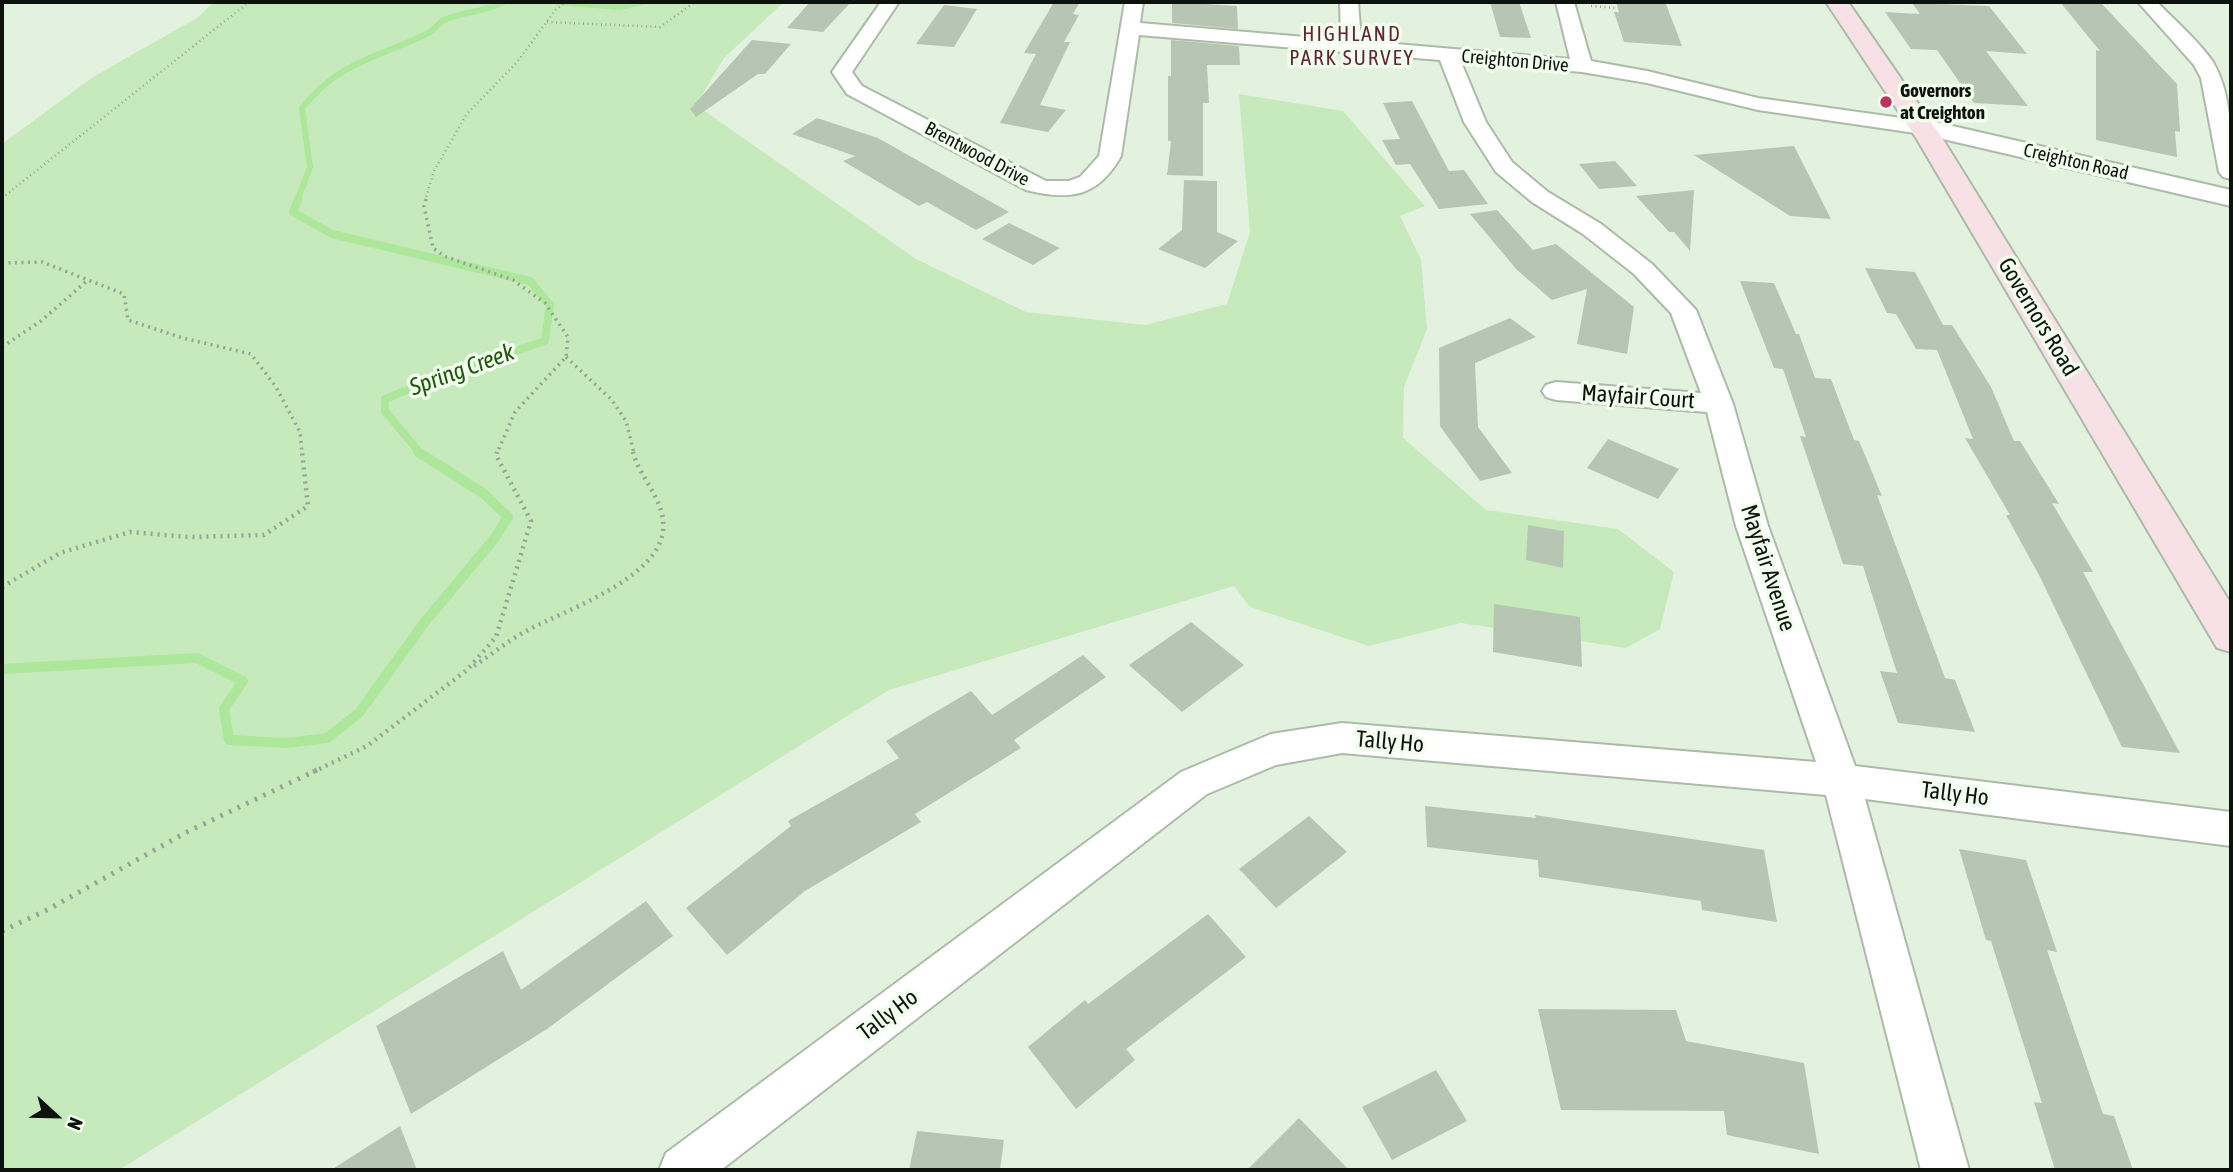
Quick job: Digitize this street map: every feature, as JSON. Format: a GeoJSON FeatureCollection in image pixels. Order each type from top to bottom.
{"type":"FeatureCollection","features":[{"type":"Feature","properties":{"kind":"main road","name":"Governors Road"},"geometry":{"type":"LineString","coordinates":[[1837,2],[1922,127],[2231,637]]}},
{"type":"Feature","properties":{"kind":"street","name":"Brentwood Drive"},"geometry":{"type":"LineString","coordinates":[[890,2],[842,72],[854,90],[1034,186],[1059,192],[1082,185],[1102,172],[1110,156],[1131,28]]}},
{"type":"Feature","properties":{"kind":"street"},"geometry":{"type":"LineString","coordinates":[[1131,28],[1134,2]]}},
{"type":"Feature","properties":{"kind":"street"},"geometry":{"type":"LineString","coordinates":[[1349,2],[1351,47]]}},
{"type":"Feature","properties":{"kind":"street"},"geometry":{"type":"LineString","coordinates":[[1565,2],[1582,66]]}},
{"type":"Feature","properties":{"kind":"street"},"geometry":{"type":"LineString","coordinates":[[2147,2],[2203,63],[2211,78],[2231,172]]}},
{"type":"Feature","properties":{"kind":"street","name":"Creighton Drive"},"geometry":{"type":"LineString","coordinates":[[1131,28],[1582,66],[1647,77],[1758,104],[1922,127]]}},
{"type":"Feature","properties":{"kind":"street","name":"Mayfair Avenue"},"geometry":{"type":"LineString","coordinates":[[1448,55],[1475,122],[1504,167],[1540,197],[1592,229],[1643,269],[1683,310],[1719,404],[1752,526],[1841,780],[1945,1170]]}},
{"type":"Feature","properties":{"kind":"street","name":"Creighton Road"},"geometry":{"type":"LineString","coordinates":[[1922,127],[2231,198]]}},
{"type":"Feature","properties":{"kind":"street","name":"Mayfair Court"},"geometry":{"type":"LineString","coordinates":[[1556,391],[1719,404]]}},
{"type":"Feature","properties":{"kind":"street","name":"Tally Ho"},"geometry":{"type":"LineString","coordinates":[[683,1170],[1194,783],[1271,750],[1342,738],[1841,780],[2231,829]]}},
{"type":"Feature","properties":{"kind":"path"},"geometry":{"type":"LineString","coordinates":[[2,198],[249,2]]}},
{"type":"Feature","properties":{"kind":"path"},"geometry":{"type":"LineString","coordinates":[[467,670],[496,637],[531,520],[496,455],[515,412],[566,357],[568,337],[545,303],[513,280],[444,256],[433,248],[424,206],[434,171],[466,116],[518,61],[556,9],[566,2]]}},
{"type":"Feature","properties":{"kind":"path"},"geometry":{"type":"LineString","coordinates":[[547,22],[660,27],[695,2]]}},
{"type":"Feature","properties":{"kind":"path"},"geometry":{"type":"LineString","coordinates":[[2,263],[41,262],[124,294],[128,320],[183,338],[251,354],[276,387],[300,432],[308,506],[264,535],[188,537],[130,532],[60,553],[2,587]]}},
{"type":"Feature","properties":{"kind":"path"},"geometry":{"type":"LineString","coordinates":[[2,347],[41,321],[88,280]]}},
{"type":"Feature","properties":{"kind":"path"},"geometry":{"type":"LineString","coordinates":[[2,931],[48,909],[185,833],[367,746],[467,670],[525,632],[627,580],[654,554],[663,532],[661,509],[635,459],[626,421],[612,400],[566,357]]}},
{"type":"Feature","properties":{"kind":"green space"},"geometry":{"type":"Polygon","coordinates":[[[214,2],[784,2],[724,58],[696,105],[916,259],[1026,312],[1145,325],[1227,304],[1250,232],[1239,94],[1343,111],[1425,206],[1400,216],[1421,260],[1427,329],[1404,387],[1403,438],[1486,510],[1618,529],[1674,572],[1660,629],[1626,648],[1461,623],[1369,646],[1250,607],[1234,586],[889,690],[119,1170],[2,1170],[2,144],[93,77],[197,18],[214,2]]]}},
{"type":"Feature","properties":{"kind":"building"},"geometry":{"type":"Polygon","coordinates":[[[810,2],[851,2],[823,32],[787,28],[810,2]]]}},
{"type":"Feature","properties":{"kind":"building"},"geometry":{"type":"Polygon","coordinates":[[[1054,2],[1080,2],[1073,14],[1079,15],[1064,42],[1070,42],[1040,105],[1066,110],[1048,132],[1000,123],[1036,54],[1024,53],[1054,2]]]}},
{"type":"Feature","properties":{"kind":"building"},"geometry":{"type":"Polygon","coordinates":[[[1172,2],[1237,6],[1238,29],[1172,23],[1172,2]]]}},
{"type":"Feature","properties":{"kind":"building"},"geometry":{"type":"Polygon","coordinates":[[[1490,2],[1519,2],[1531,38],[1500,37],[1490,2]]]}},
{"type":"Feature","properties":{"kind":"building"},"geometry":{"type":"Polygon","coordinates":[[[1616,2],[1666,4],[1682,46],[1624,42],[1614,12],[1619,12],[1616,2]]]}},
{"type":"Feature","properties":{"kind":"building"},"geometry":{"type":"Polygon","coordinates":[[[2060,2],[2101,3],[2177,84],[2180,132],[2175,131],[2177,157],[2096,140],[2096,50],[2100,51],[2060,2]]]}},
{"type":"Feature","properties":{"kind":"building"},"geometry":{"type":"Polygon","coordinates":[[[1912,3],[1989,6],[2027,54],[1986,51],[2028,106],[1974,103],[1937,50],[1911,49],[1885,12],[1920,14],[1912,3]]]}},
{"type":"Feature","properties":{"kind":"building"},"geometry":{"type":"Polygon","coordinates":[[[944,5],[977,9],[954,47],[916,44],[944,5]]]}},
{"type":"Feature","properties":{"kind":"building"},"geometry":{"type":"Polygon","coordinates":[[[752,40],[791,44],[765,74],[758,74],[696,117],[690,109],[752,40]]]}},
{"type":"Feature","properties":{"kind":"building"},"geometry":{"type":"Polygon","coordinates":[[[1171,40],[1239,46],[1240,65],[1207,65],[1209,103],[1203,103],[1203,176],[1167,175],[1171,141],[1168,141],[1168,76],[1171,76],[1171,40]]]}},
{"type":"Feature","properties":{"kind":"building"},"geometry":{"type":"Polygon","coordinates":[[[1412,101],[1449,171],[1464,170],[1488,204],[1439,209],[1410,164],[1396,165],[1382,140],[1400,139],[1383,103],[1412,101]]]}},
{"type":"Feature","properties":{"kind":"building"},"geometry":{"type":"Polygon","coordinates":[[[817,118],[878,138],[1009,212],[976,230],[927,202],[919,206],[843,161],[855,156],[792,134],[817,118]]]}},
{"type":"Feature","properties":{"kind":"building"},"geometry":{"type":"Polygon","coordinates":[[[1794,146],[1831,219],[1790,216],[1694,155],[1794,146]]]}},
{"type":"Feature","properties":{"kind":"building"},"geometry":{"type":"Polygon","coordinates":[[[1615,161],[1637,186],[1599,189],[1579,164],[1615,161]]]}},
{"type":"Feature","properties":{"kind":"building"},"geometry":{"type":"Polygon","coordinates":[[[1184,180],[1217,181],[1217,232],[1238,241],[1205,268],[1158,249],[1182,230],[1184,180]]]}},
{"type":"Feature","properties":{"kind":"building"},"geometry":{"type":"Polygon","coordinates":[[[1694,190],[1690,251],[1636,196],[1694,190]]]}},
{"type":"Feature","properties":{"kind":"building"},"geometry":{"type":"Polygon","coordinates":[[[1497,210],[1533,250],[1556,244],[1634,307],[1627,354],[1577,344],[1587,289],[1552,300],[1517,270],[1470,214],[1497,210]]]}},
{"type":"Feature","properties":{"kind":"building"},"geometry":{"type":"Polygon","coordinates":[[[1009,223],[1060,248],[1033,265],[982,239],[1009,223]]]}},
{"type":"Feature","properties":{"kind":"building"},"geometry":{"type":"Polygon","coordinates":[[[1865,268],[1915,272],[1943,325],[1952,325],[1991,387],[2014,441],[2020,441],[2059,504],[2052,503],[2093,572],[2083,572],[2180,753],[2122,747],[2039,575],[2006,515],[2010,515],[1965,438],[1973,439],[1937,350],[1916,349],[1896,314],[1887,313],[1865,268]]]}},
{"type":"Feature","properties":{"kind":"building"},"geometry":{"type":"Polygon","coordinates":[[[1740,281],[1774,283],[1796,334],[1799,334],[1815,378],[1831,379],[1854,440],[1859,441],[1882,496],[1877,495],[1945,678],[1955,680],[1975,732],[1898,723],[1880,671],[1897,673],[1863,566],[1843,564],[1800,436],[1806,437],[1783,369],[1774,368],[1740,281]]]}},
{"type":"Feature","properties":{"kind":"building"},"geometry":{"type":"Polygon","coordinates":[[[1510,318],[1536,337],[1475,363],[1478,427],[1512,473],[1480,481],[1440,426],[1439,348],[1510,318]]]}},
{"type":"Feature","properties":{"kind":"building"},"geometry":{"type":"Polygon","coordinates":[[[1608,439],[1679,469],[1658,499],[1587,468],[1608,439]]]}},
{"type":"Feature","properties":{"kind":"building"},"geometry":{"type":"Polygon","coordinates":[[[1528,525],[1564,531],[1563,568],[1526,560],[1528,525]]]}},
{"type":"Feature","properties":{"kind":"building"},"geometry":{"type":"Polygon","coordinates":[[[1494,604],[1580,617],[1582,667],[1493,652],[1494,604]]]}},
{"type":"Feature","properties":{"kind":"building"},"geometry":{"type":"Polygon","coordinates":[[[1191,622],[1244,665],[1182,712],[1129,665],[1191,622]]]}},
{"type":"Feature","properties":{"kind":"building"},"geometry":{"type":"Polygon","coordinates":[[[1083,655],[1106,677],[1014,740],[1021,748],[915,814],[921,822],[805,891],[727,955],[686,908],[791,826],[788,821],[899,758],[886,741],[971,691],[992,715],[1083,655]]]}},
{"type":"Feature","properties":{"kind":"building"},"geometry":{"type":"Polygon","coordinates":[[[1425,806],[1536,818],[1535,815],[1764,850],[1777,922],[1702,910],[1701,901],[1539,877],[1538,860],[1427,847],[1425,806]]]}},
{"type":"Feature","properties":{"kind":"building"},"geometry":{"type":"Polygon","coordinates":[[[1309,816],[1347,852],[1276,908],[1239,869],[1309,816]]]}},
{"type":"Feature","properties":{"kind":"building"},"geometry":{"type":"Polygon","coordinates":[[[1959,849],[2026,860],[2057,952],[2047,950],[2103,1114],[2114,1116],[2133,1170],[2055,1170],[2034,1102],[2042,1103],[1991,941],[1986,940],[1959,849]]]}},
{"type":"Feature","properties":{"kind":"building"},"geometry":{"type":"Polygon","coordinates":[[[646,901],[673,936],[547,1029],[411,1114],[376,1026],[503,951],[521,990],[646,901]]]}},
{"type":"Feature","properties":{"kind":"building"},"geometry":{"type":"Polygon","coordinates":[[[1208,914],[1246,957],[1126,1049],[1135,1060],[1076,1109],[1028,1047],[1085,1000],[1088,1004],[1208,914]]]}},
{"type":"Feature","properties":{"kind":"building"},"geometry":{"type":"Polygon","coordinates":[[[1538,1009],[1676,1010],[1686,1041],[1804,1063],[1819,1154],[1727,1135],[1724,1111],[1561,1110],[1538,1009]]]}},
{"type":"Feature","properties":{"kind":"building"},"geometry":{"type":"Polygon","coordinates":[[[1436,1070],[1467,1121],[1392,1160],[1362,1107],[1436,1070]]]}},
{"type":"Feature","properties":{"kind":"building"},"geometry":{"type":"Polygon","coordinates":[[[1299,1118],[1349,1170],[1247,1170],[1299,1118]]]}},
{"type":"Feature","properties":{"kind":"building"},"geometry":{"type":"Polygon","coordinates":[[[400,1126],[417,1170],[331,1170],[400,1126]]]}},
{"type":"Feature","properties":{"kind":"building"},"geometry":{"type":"Polygon","coordinates":[[[917,1131],[1004,1140],[1000,1170],[909,1170],[917,1131]]]}},
{"type":"Feature","properties":{"kind":"waterway","name":"Spring Creek"},"geometry":{"type":"LineString","coordinates":[[297,201],[310,167],[302,108],[317,91],[347,69],[430,32],[442,21],[504,2]]}},
{"type":"Feature","properties":{"kind":"waterway","name":"Spring Creek"},"geometry":{"type":"LineString","coordinates":[[557,2],[620,7],[641,2]]}},
{"type":"Feature","properties":{"kind":"waterway","name":"Spring Creek"},"geometry":{"type":"LineString","coordinates":[[298,199],[293,212],[332,234],[530,281],[550,305],[545,341],[444,375],[385,399],[385,411],[420,453]]}},
{"type":"Feature","properties":{"kind":"waterway","name":"Spring Creek"},"geometry":{"type":"LineString","coordinates":[[2,669],[197,658],[243,681],[224,709],[229,740],[287,743],[327,738],[359,713],[424,623],[494,539],[508,517],[483,493],[418,452]]}},
{"type":"Feature","properties":{"kind":"place","name":"Governors at Creighton"},"geometry":{"type":"Point","coordinates":[1886,102]}},
{"type":"Feature","properties":{"kind":"district","name":"HIGHLAND PARK SURVEY"},"geometry":{"type":"Point","coordinates":[1352,46]}}]}
